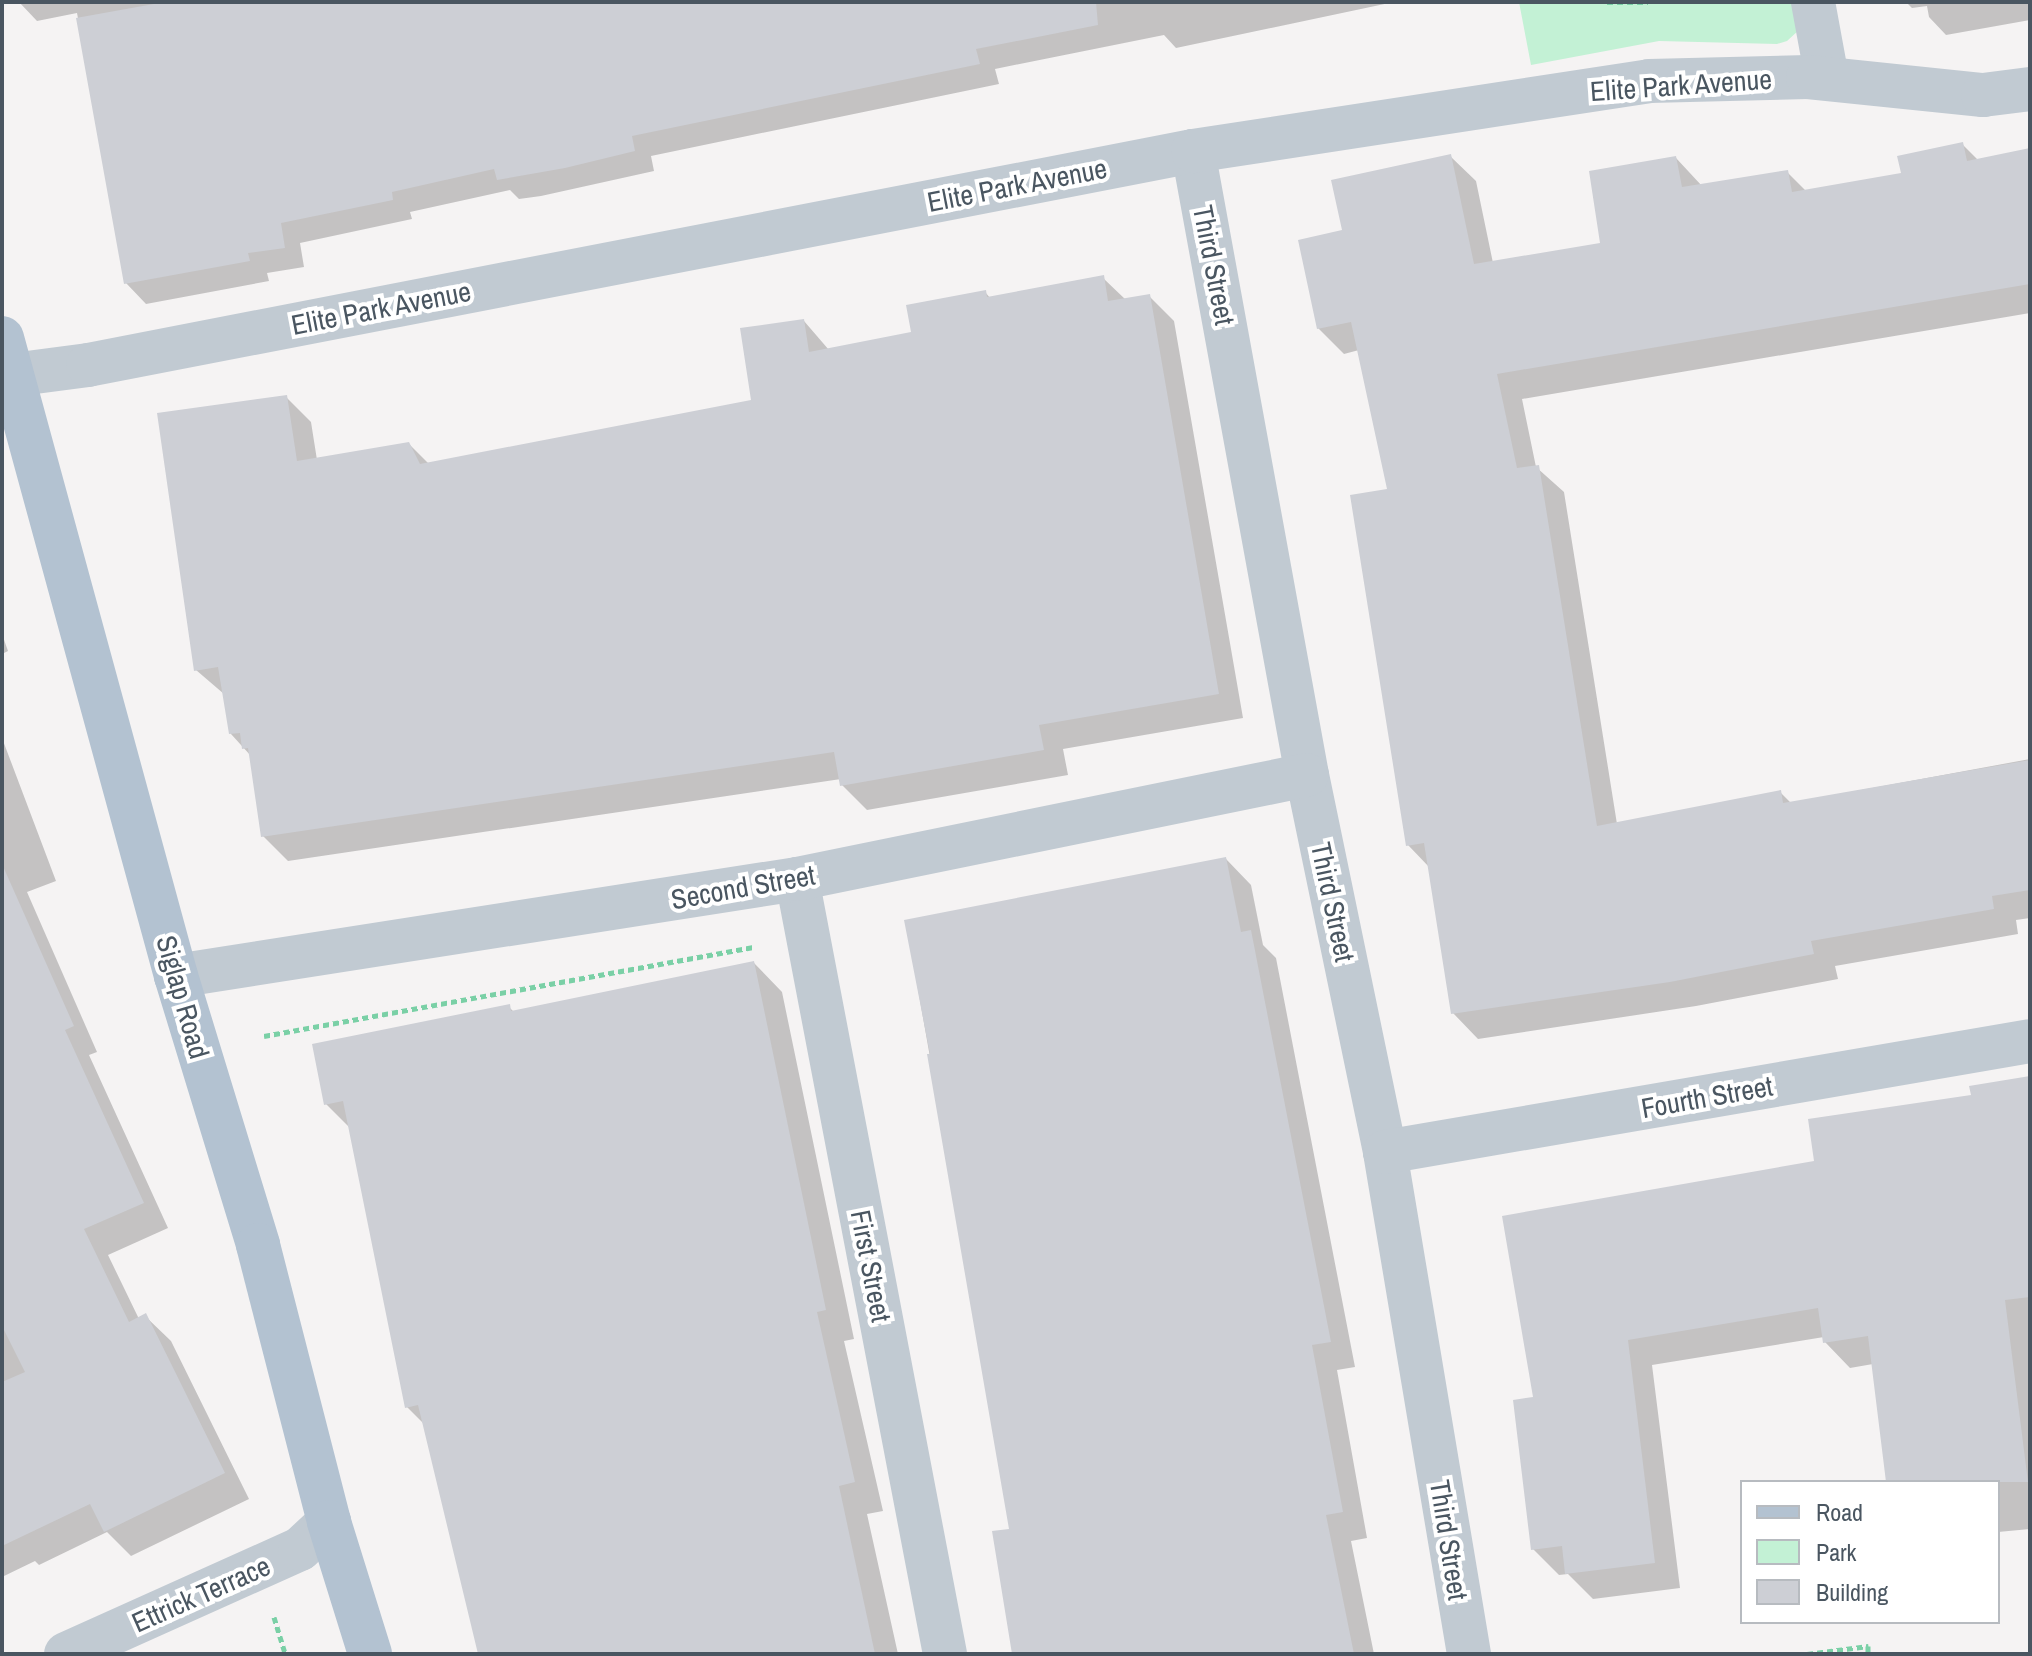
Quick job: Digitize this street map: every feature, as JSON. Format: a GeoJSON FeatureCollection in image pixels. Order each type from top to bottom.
{"type":"FeatureCollection","features":[{"type":"Feature","properties":{"kind":"main road","name":"Siglap Road"},"geometry":{"type":"LineString","coordinates":[[7,356],[176,976],[258,1245],[329,1522],[370,1654]]}},
{"type":"Feature","properties":{"kind":"street"},"geometry":{"type":"LineString","coordinates":[[1813,2],[1827,78]]}},
{"type":"Feature","properties":{"kind":"street","name":"Elite Park Avenue"},"geometry":{"type":"LineString","coordinates":[[7,356],[88,365],[1193,151],[1649,81],[1827,78],[1983,95],[2030,89]]}},
{"type":"Feature","properties":{"kind":"street","name":"Third Street"},"geometry":{"type":"LineString","coordinates":[[1193,151],[1307,775],[1385,1152],[1469,1654]]}},
{"type":"Feature","properties":{"kind":"street","name":"Second Street"},"geometry":{"type":"LineString","coordinates":[[176,976],[797,879],[1307,775]]}},
{"type":"Feature","properties":{"kind":"street","name":"First Street"},"geometry":{"type":"LineString","coordinates":[[797,879],[945,1654]]}},
{"type":"Feature","properties":{"kind":"street","name":"Fourth Street"},"geometry":{"type":"LineString","coordinates":[[1385,1152],[2030,1041]]}},
{"type":"Feature","properties":{"kind":"street","name":"Ettrick Terrace"},"geometry":{"type":"LineString","coordinates":[[66,1654],[300,1549],[329,1522]]}},
{"type":"Feature","properties":{"kind":"path"},"geometry":{"type":"LineString","coordinates":[[1607,2],[1648,2]]}},
{"type":"Feature","properties":{"kind":"path"},"geometry":{"type":"LineString","coordinates":[[264,1036],[768,945]]}},
{"type":"Feature","properties":{"kind":"path"},"geometry":{"type":"LineString","coordinates":[[1807,1654],[1868,1646],[1868,1654]]}},
{"type":"Feature","properties":{"kind":"green space"},"geometry":{"type":"Polygon","coordinates":[[[1519,2],[1803,2],[1799,30],[1787,41],[1777,44],[1659,41],[1531,65],[1519,2]]]}},
{"type":"Feature","properties":{"kind":"building"},"geometry":{"type":"Polygon","coordinates":[[[165,2],[1096,2],[1098,25],[976,49],[980,64],[632,136],[635,151],[565,168],[497,180],[494,169],[392,192],[393,200],[281,223],[285,248],[248,253],[250,261],[124,284],[76,18],[165,2]]]}},
{"type":"Feature","properties":{"kind":"building"},"geometry":{"type":"Polygon","coordinates":[[[1963,142],[1967,161],[2030,148],[2030,284],[1497,374],[1517,468],[1539,465],[1597,826],[1781,790],[1783,803],[2030,760],[2030,890],[1992,896],[1994,909],[1811,941],[1814,954],[1670,982],[1451,1014],[1424,843],[1406,846],[1350,495],[1387,489],[1351,322],[1317,329],[1298,240],[1342,230],[1331,180],[1451,154],[1474,264],[1600,243],[1589,171],[1676,156],[1682,187],[1788,170],[1792,192],[1901,173],[1897,156],[1963,142]]]}},
{"type":"Feature","properties":{"kind":"building"},"geometry":{"type":"Polygon","coordinates":[[[1104,275],[1108,301],[1150,294],[1219,694],[1039,725],[1044,750],[840,786],[834,752],[261,837],[248,748],[242,749],[240,733],[229,734],[218,667],[194,671],[157,413],[287,395],[297,461],[409,442],[420,464],[751,400],[740,328],[804,319],[809,352],[911,332],[906,305],[986,290],[987,297],[1104,275]]]}},
{"type":"Feature","properties":{"kind":"building"},"geometry":{"type":"Polygon","coordinates":[[[1226,857],[1241,932],[1251,930],[1331,1342],[1312,1345],[1343,1512],[1326,1515],[1354,1654],[1012,1654],[992,1531],[1009,1529],[927,1054],[930,1054],[904,920],[1226,857]]]}},
{"type":"Feature","properties":{"kind":"building"},"geometry":{"type":"Polygon","coordinates":[[[2,864],[74,1026],[65,1030],[144,1203],[84,1229],[129,1322],[146,1313],[225,1473],[104,1532],[90,1504],[2,1546],[2,1382],[25,1372],[2,1326],[2,864]]]}},
{"type":"Feature","properties":{"kind":"building"},"geometry":{"type":"Polygon","coordinates":[[[754,961],[826,1310],[817,1312],[855,1482],[839,1486],[875,1654],[478,1654],[418,1405],[405,1408],[343,1101],[324,1105],[312,1044],[510,1004],[511,1011],[754,961]]]}},
{"type":"Feature","properties":{"kind":"building"},"geometry":{"type":"Polygon","coordinates":[[[2030,1076],[2030,1297],[2005,1300],[2028,1482],[1886,1480],[1868,1336],[1823,1343],[1818,1308],[1628,1340],[1655,1563],[1565,1574],[1562,1546],[1531,1550],[1513,1400],[1533,1397],[1502,1216],[1814,1161],[1808,1119],[1971,1095],[1969,1086],[2030,1076]]]}}]}
